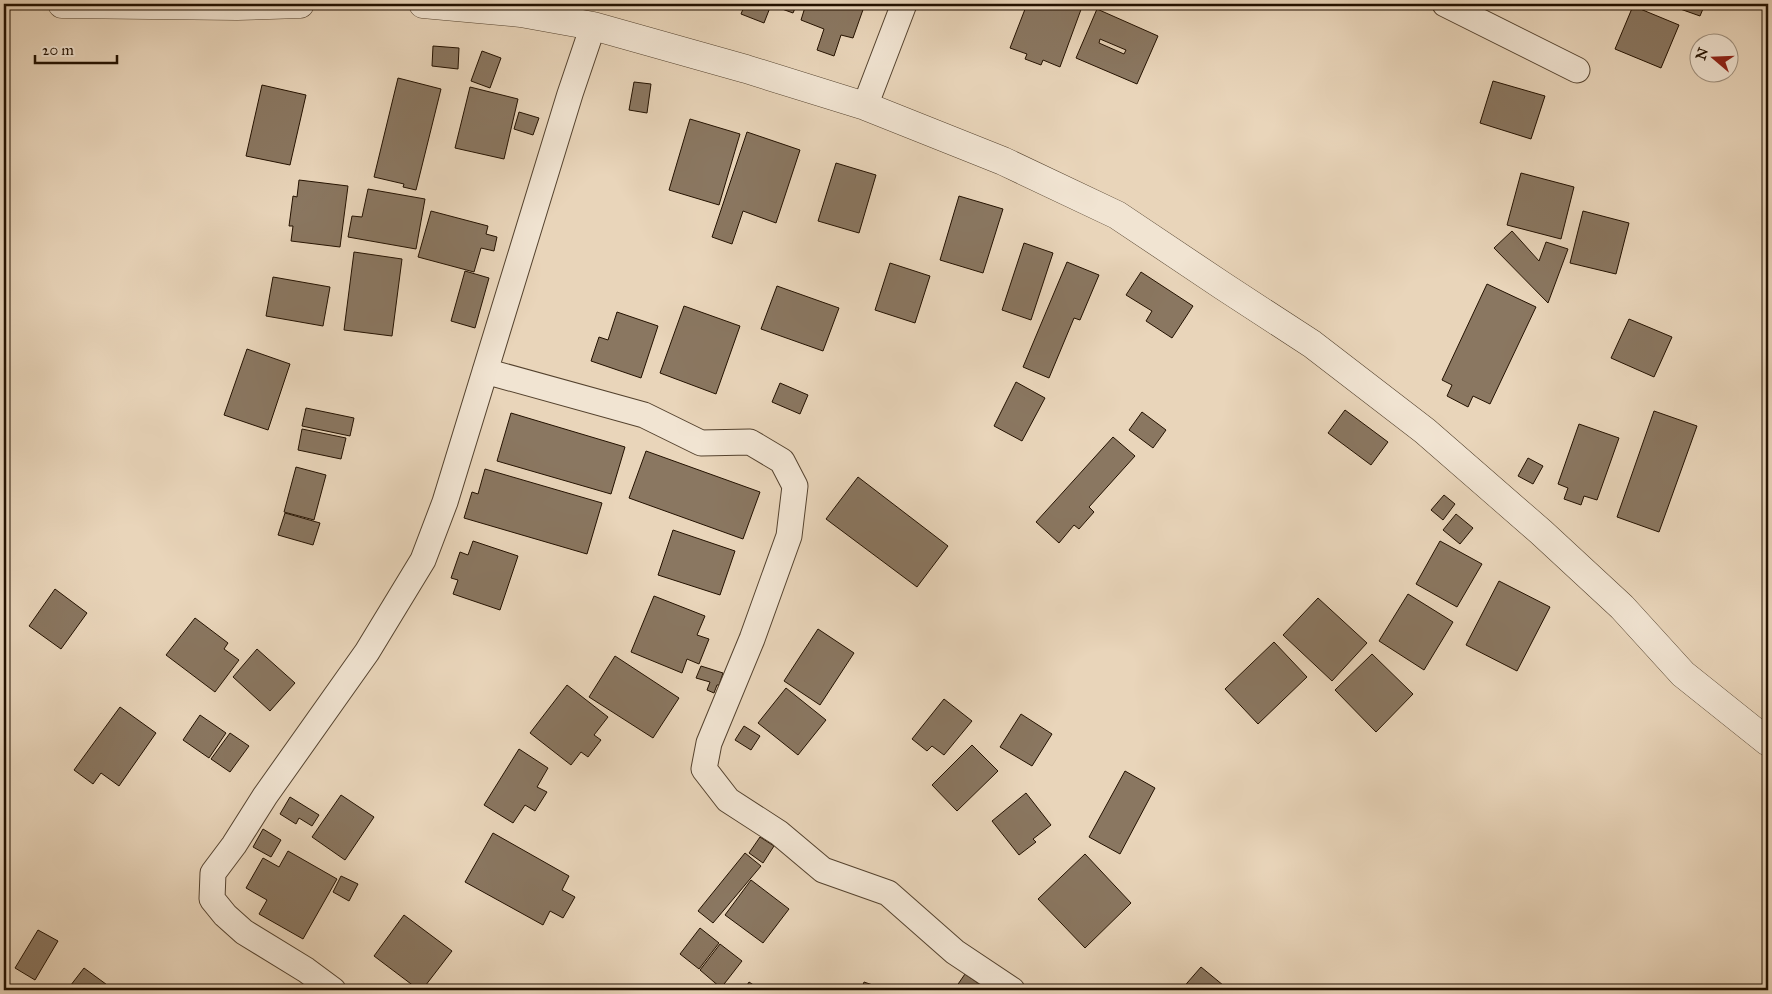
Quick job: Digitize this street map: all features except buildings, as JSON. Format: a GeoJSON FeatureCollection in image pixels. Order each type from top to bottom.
{"type":"FeatureCollection","features":[{"type":"Feature","properties":{"kind":"street"},"geometry":{"type":"LineString","coordinates":[[62,4],[237,6],[300,4]]}},
{"type":"Feature","properties":{"kind":"street"},"geometry":{"type":"LineString","coordinates":[[423,4],[523,9],[593,26],[746,69],[865,106],[1003,162],[1117,215],[1312,344],[1440,444],[1541,532],[1622,607],[1683,674],[1768,742]]}},
{"type":"Feature","properties":{"kind":"street"},"geometry":{"type":"LineString","coordinates":[[865,106],[904,4]]}},
{"type":"Feature","properties":{"kind":"street"},"geometry":{"type":"LineString","coordinates":[[1445,4],[1577,70]]}},
{"type":"Feature","properties":{"kind":"street"},"geometry":{"type":"LineString","coordinates":[[333,990],[306,970],[244,932],[225,915],[212,899],[213,872],[234,845],[265,796],[367,652],[423,560],[445,502],[570,94],[593,26]]}},
{"type":"Feature","properties":{"kind":"street"},"geometry":{"type":"LineString","coordinates":[[485,371],[644,415],[701,443],[750,442],[782,461],[795,486],[789,536],[752,639],[709,744],[704,769],[728,800],[779,833],[823,870],[888,893],[955,952],[1012,990]]}}]}
